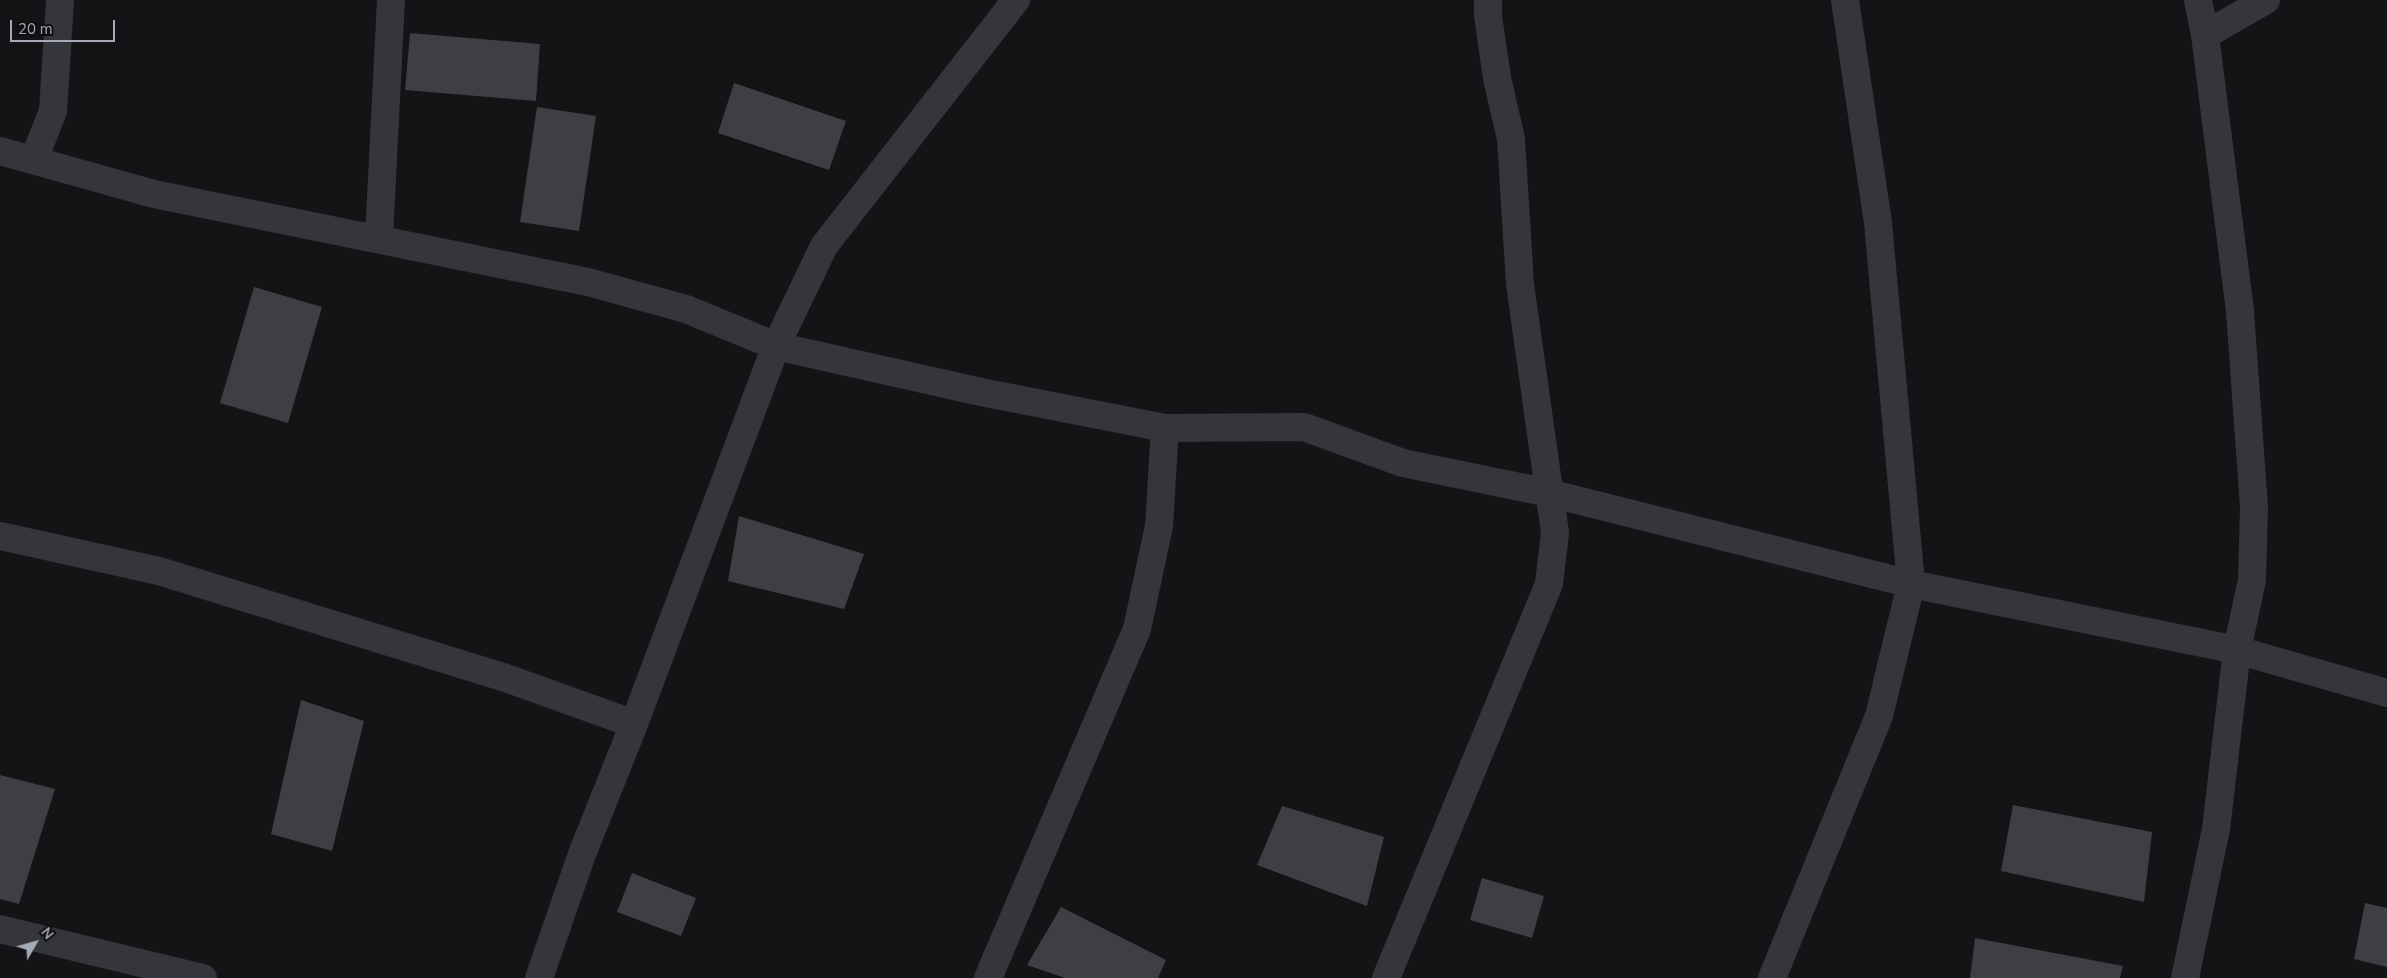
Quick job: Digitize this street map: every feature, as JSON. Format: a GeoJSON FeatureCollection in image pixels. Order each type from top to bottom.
{"type":"FeatureCollection","features":[{"type":"Feature","properties":{"kind":"street"},"geometry":{"type":"LineString","coordinates":[[34,158],[53,111],[60,0]]}},
{"type":"Feature","properties":{"kind":"street"},"geometry":{"type":"LineString","coordinates":[[379,238],[391,0]]}},
{"type":"Feature","properties":{"kind":"street"},"geometry":{"type":"LineString","coordinates":[[539,978],[582,854],[634,724],[776,346],[824,246],[1016,0]]}},
{"type":"Feature","properties":{"kind":"street"},"geometry":{"type":"LineString","coordinates":[[1386,978],[1548,584],[1555,533],[1520,284],[1510,139],[1497,78],[1488,16],[1488,0]]}},
{"type":"Feature","properties":{"kind":"street"},"geometry":{"type":"LineString","coordinates":[[1772,978],[1879,716],[1912,584],[1878,223],[1845,0]]}},
{"type":"Feature","properties":{"kind":"street"},"geometry":{"type":"LineString","coordinates":[[2185,978],[2216,829],[2237,650],[2252,580],[2254,508],[2240,311],[2198,0]]}},
{"type":"Feature","properties":{"kind":"street"},"geometry":{"type":"LineString","coordinates":[[2204,35],[2266,0]]}},
{"type":"Feature","properties":{"kind":"street"},"geometry":{"type":"LineString","coordinates":[[0,151],[34,158],[154,194],[379,238],[588,282],[686,309],[776,346],[981,392],[1165,428],[1304,427],[1403,463],[1549,493],[1912,584],[2237,650],[2387,693]]}},
{"type":"Feature","properties":{"kind":"street"},"geometry":{"type":"LineString","coordinates":[[988,978],[1137,629],[1159,526],[1165,428]]}},
{"type":"Feature","properties":{"kind":"street"},"geometry":{"type":"LineString","coordinates":[[0,536],[159,571],[506,678],[634,724]]}},
{"type":"Feature","properties":{"kind":"street"},"geometry":{"type":"LineString","coordinates":[[0,928],[202,978]]}},
{"type":"Feature","properties":{"kind":"building"},"geometry":{"type":"Polygon","coordinates":[[[410,33],[540,44],[536,101],[405,90],[410,33]]]}},
{"type":"Feature","properties":{"kind":"building"},"geometry":{"type":"Polygon","coordinates":[[[734,83],[846,121],[829,170],[718,133],[734,83]]]}},
{"type":"Feature","properties":{"kind":"building"},"geometry":{"type":"Polygon","coordinates":[[[537,107],[596,116],[579,231],[520,222],[537,107]]]}},
{"type":"Feature","properties":{"kind":"building"},"geometry":{"type":"Polygon","coordinates":[[[254,287],[322,307],[288,423],[220,403],[254,287]]]}},
{"type":"Feature","properties":{"kind":"building"},"geometry":{"type":"Polygon","coordinates":[[[739,516],[864,554],[844,609],[728,581],[739,516]]]}},
{"type":"Feature","properties":{"kind":"building"},"geometry":{"type":"Polygon","coordinates":[[[301,700],[364,721],[332,851],[271,834],[301,700]]]}},
{"type":"Feature","properties":{"kind":"building"},"geometry":{"type":"Polygon","coordinates":[[[0,775],[55,789],[19,904],[0,899],[0,775]]]}},
{"type":"Feature","properties":{"kind":"building"},"geometry":{"type":"Polygon","coordinates":[[[2013,805],[2152,832],[2144,902],[2001,871],[2013,805]]]}},
{"type":"Feature","properties":{"kind":"building"},"geometry":{"type":"Polygon","coordinates":[[[1282,806],[1384,837],[1367,906],[1257,865],[1282,806]]]}},
{"type":"Feature","properties":{"kind":"building"},"geometry":{"type":"Polygon","coordinates":[[[632,873],[696,898],[681,936],[617,912],[632,873]]]}},
{"type":"Feature","properties":{"kind":"building"},"geometry":{"type":"Polygon","coordinates":[[[1482,878],[1544,896],[1532,938],[1470,920],[1482,878]]]}},
{"type":"Feature","properties":{"kind":"building"},"geometry":{"type":"Polygon","coordinates":[[[2365,903],[2387,908],[2387,967],[2354,959],[2365,903]]]}},
{"type":"Feature","properties":{"kind":"building"},"geometry":{"type":"Polygon","coordinates":[[[1061,907],[1166,960],[1158,978],[1065,978],[1027,965],[1061,907]]]}},
{"type":"Feature","properties":{"kind":"building"},"geometry":{"type":"Polygon","coordinates":[[[1975,938],[2123,966],[2120,978],[1970,978],[1975,938]]]}}]}
